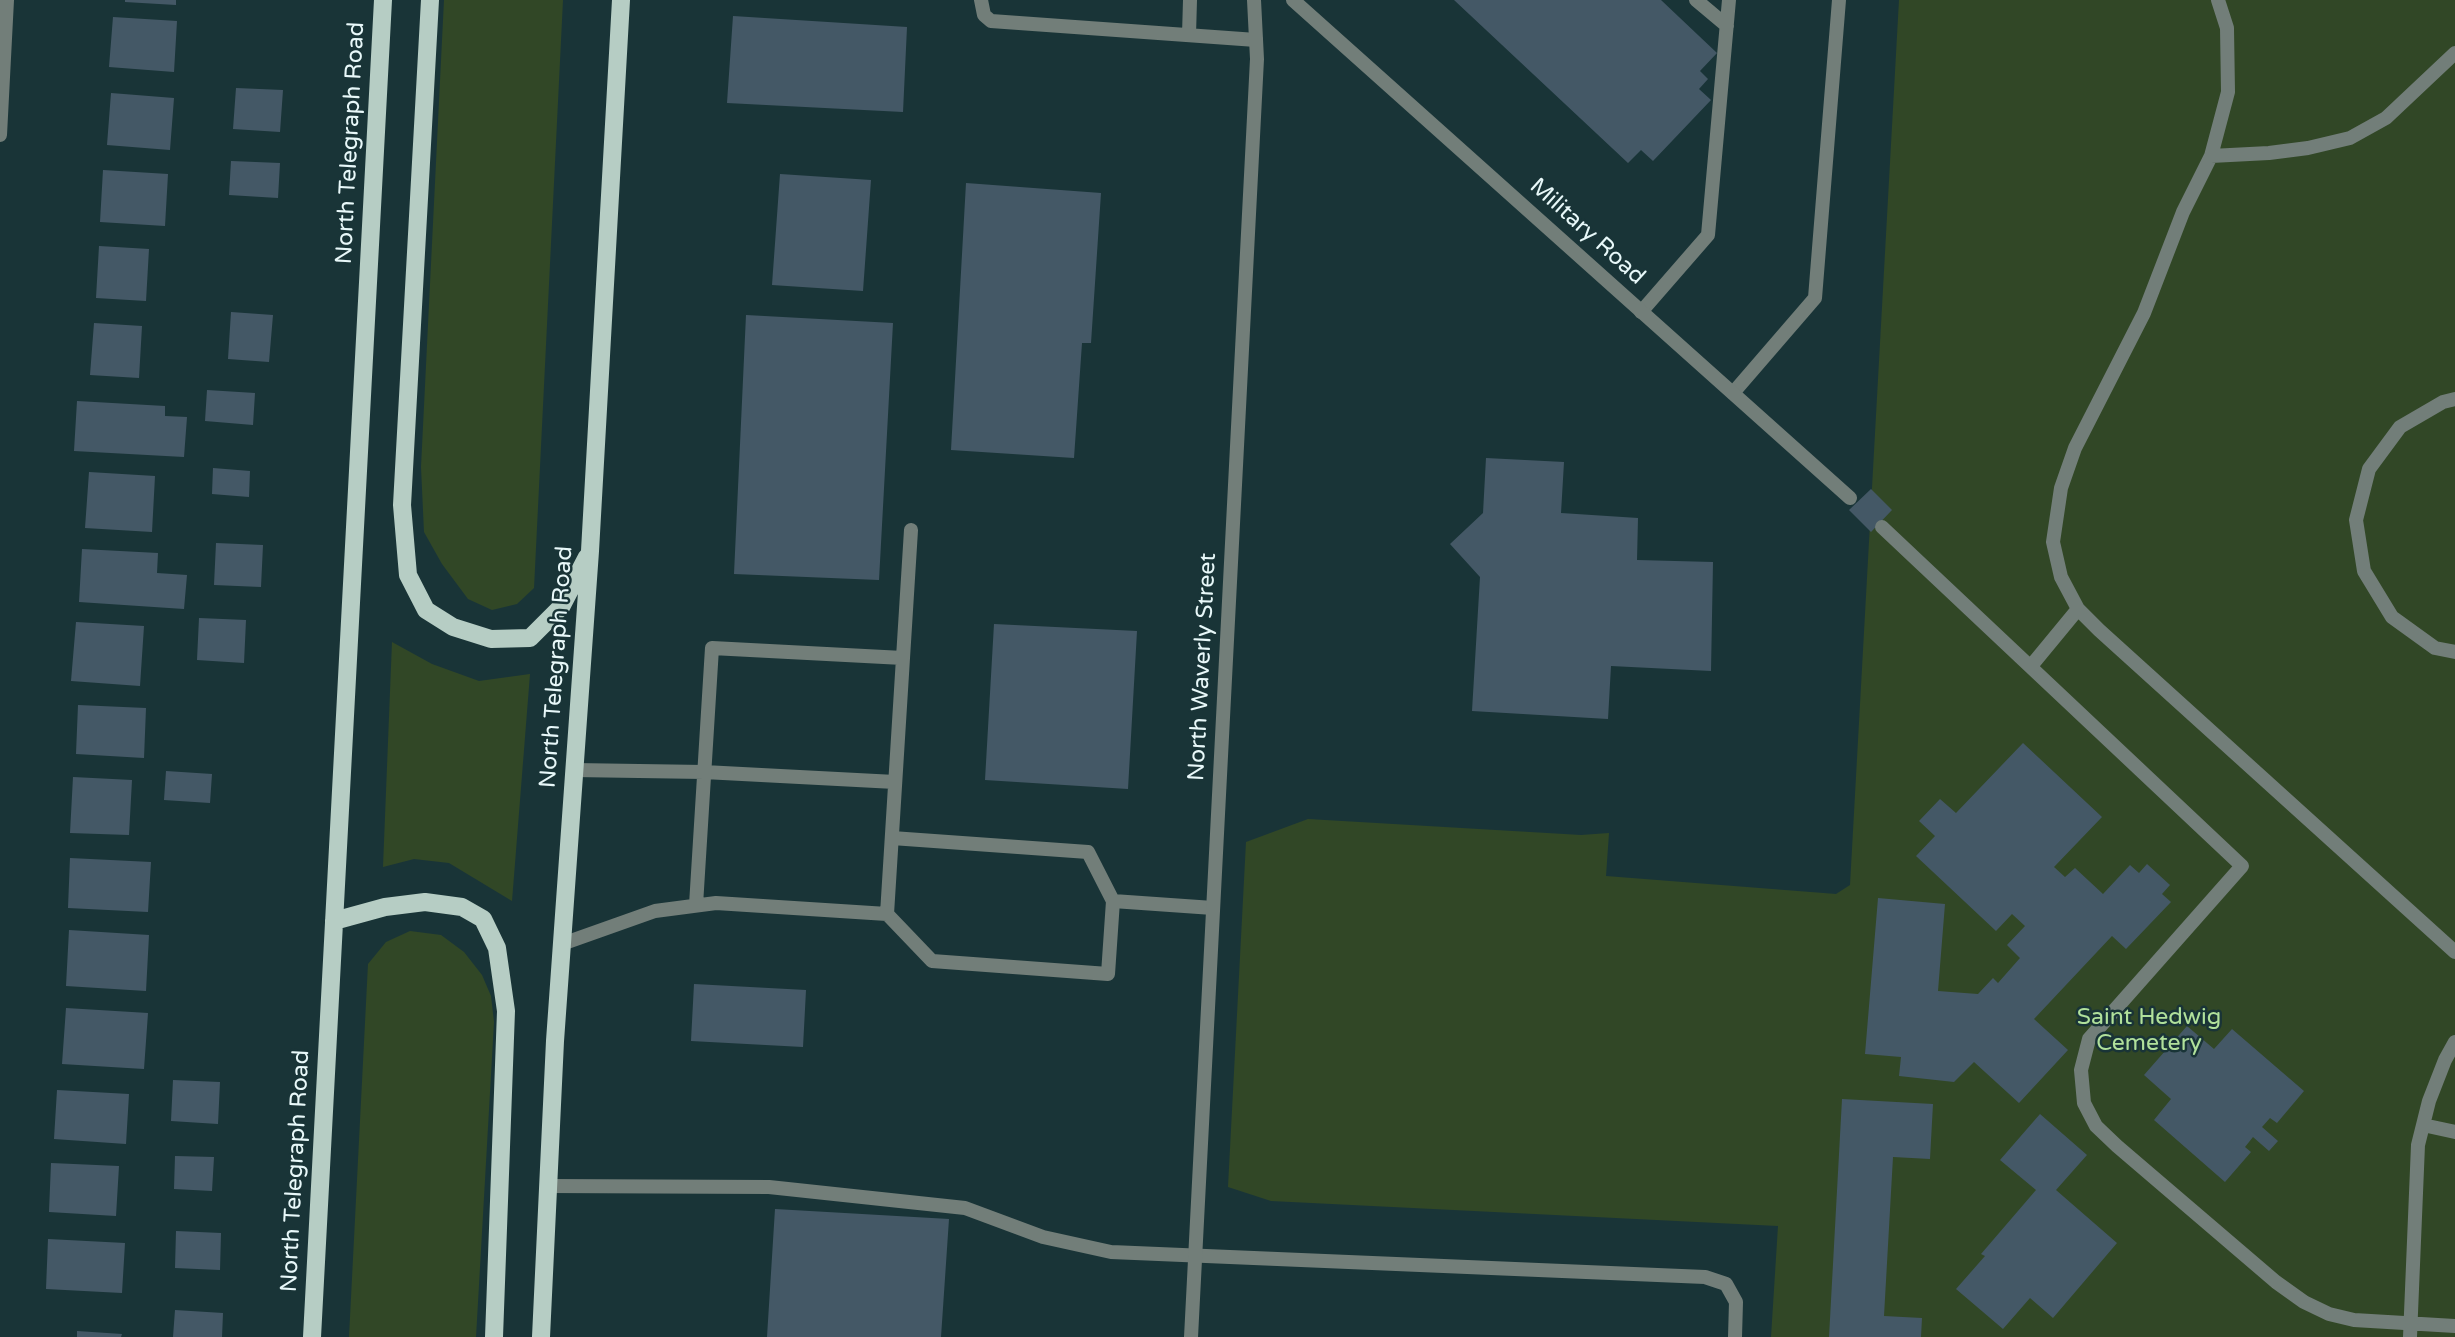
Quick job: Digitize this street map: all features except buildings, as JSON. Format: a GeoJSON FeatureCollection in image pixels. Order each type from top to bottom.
{"type":"FeatureCollection","features":[{"type":"Feature","properties":{"kind":"main road","name":"North Telegraph Road"},"geometry":{"type":"LineString","coordinates":[[312,1337],[383,0]]}},
{"type":"Feature","properties":{"kind":"main road"},"geometry":{"type":"LineString","coordinates":[[430,0],[402,505],[408,575],[426,610],[453,627],[491,639],[530,638],[561,607],[590,551]]}},
{"type":"Feature","properties":{"kind":"main road","name":"North Telegraph Road"},"geometry":{"type":"LineString","coordinates":[[541,1337],[562,944],[590,551],[621,0]]}},
{"type":"Feature","properties":{"kind":"main road"},"geometry":{"type":"LineString","coordinates":[[334,921],[385,907],[425,902],[462,907],[482,919],[497,948],[506,1011],[494,1337]]}},
{"type":"Feature","properties":{"kind":"street"},"geometry":{"type":"LineString","coordinates":[[0,135],[7,0]]}},
{"type":"Feature","properties":{"kind":"street"},"geometry":{"type":"LineString","coordinates":[[981,0],[984,15],[991,21],[1256,40]]}},
{"type":"Feature","properties":{"kind":"street"},"geometry":{"type":"LineString","coordinates":[[1189,35],[1190,0]]}},
{"type":"Feature","properties":{"kind":"street","name":"North Waverly Street"},"geometry":{"type":"LineString","coordinates":[[1191,1337],[1257,60],[1254,0]]}},
{"type":"Feature","properties":{"kind":"street","name":"Military Road"},"geometry":{"type":"LineString","coordinates":[[1293,0],[1850,498]]}},
{"type":"Feature","properties":{"kind":"street"},"geometry":{"type":"LineString","coordinates":[[1696,0],[1727,26]]}},
{"type":"Feature","properties":{"kind":"street"},"geometry":{"type":"LineString","coordinates":[[1641,312],[1708,235],[1729,0]]}},
{"type":"Feature","properties":{"kind":"street"},"geometry":{"type":"LineString","coordinates":[[1733,393],[1815,298],[1839,0]]}},
{"type":"Feature","properties":{"kind":"street"},"geometry":{"type":"LineString","coordinates":[[2218,0],[2227,27],[2228,92],[2211,156],[2183,212],[2144,313],[2076,448],[2061,488],[2053,542],[2061,577],[2078,609],[2099,630],[2455,952]]}},
{"type":"Feature","properties":{"kind":"street"},"geometry":{"type":"LineString","coordinates":[[2211,156],[2282,151],[2350,138],[2386,118],[2455,52]]}},
{"type":"Feature","properties":{"kind":"street"},"geometry":{"type":"LineString","coordinates":[[2455,400],[2442,401],[2400,427],[2369,469],[2357,520],[2364,571],[2392,617],[2434,648],[2455,653]]}},
{"type":"Feature","properties":{"kind":"street"},"geometry":{"type":"LineString","coordinates":[[1882,527],[2242,866],[2089,1039],[2081,1070],[2084,1103],[2096,1125],[2244,1255],[2304,1302],[2329,1314],[2410,1330],[2455,1326]]}},
{"type":"Feature","properties":{"kind":"street"},"geometry":{"type":"LineString","coordinates":[[887,914],[911,530]]}},
{"type":"Feature","properties":{"kind":"street"},"geometry":{"type":"LineString","coordinates":[[2031,666],[2078,609]]}},
{"type":"Feature","properties":{"kind":"street"},"geometry":{"type":"LineString","coordinates":[[696,905],[712,648],[903,658]]}},
{"type":"Feature","properties":{"kind":"street"},"geometry":{"type":"LineString","coordinates":[[574,770],[704,772],[895,782]]}},
{"type":"Feature","properties":{"kind":"street"},"geometry":{"type":"LineString","coordinates":[[562,944],[655,911],[716,903],[887,914],[932,961],[1108,974],[1113,901],[1088,852],[892,838]]}},
{"type":"Feature","properties":{"kind":"street"},"geometry":{"type":"LineString","coordinates":[[1113,901],[1213,908]]}},
{"type":"Feature","properties":{"kind":"street"},"geometry":{"type":"LineString","coordinates":[[2410,1330],[2418,1145],[2428,1101],[2455,1042]]}},
{"type":"Feature","properties":{"kind":"street"},"geometry":{"type":"LineString","coordinates":[[2423,1125],[2455,1132]]}},
{"type":"Feature","properties":{"kind":"street"},"geometry":{"type":"LineString","coordinates":[[548,1186],[769,1187],[965,1208],[1043,1237],[1111,1252],[1705,1277],[1726,1284],[1736,1302],[1735,1337]]}},
{"type":"Feature","properties":{"kind":"green space"},"geometry":{"type":"Polygon","coordinates":[[[444,0],[563,0],[534,588],[517,604],[492,610],[468,599],[442,564],[424,532],[421,467],[444,0]]]}},
{"type":"Feature","properties":{"kind":"green space","name":"Saint Hedwig Cemetery"},"geometry":{"type":"Polygon","coordinates":[[[1899,0],[2455,0],[2455,1337],[1771,1337],[1778,1226],[1271,1201],[1228,1187],[1246,842],[1308,819],[1581,835],[1609,833],[1606,876],[1836,894],[1850,885],[1899,0]]]}},
{"type":"Feature","properties":{"kind":"green space"},"geometry":{"type":"Polygon","coordinates":[[[392,642],[432,664],[479,681],[530,674],[512,901],[449,863],[414,859],[383,867],[392,642]]]}},
{"type":"Feature","properties":{"kind":"green space"},"geometry":{"type":"Polygon","coordinates":[[[410,931],[441,935],[464,952],[482,975],[491,996],[494,1022],[476,1337],[349,1337],[368,964],[386,942],[410,931]]]}}]}
